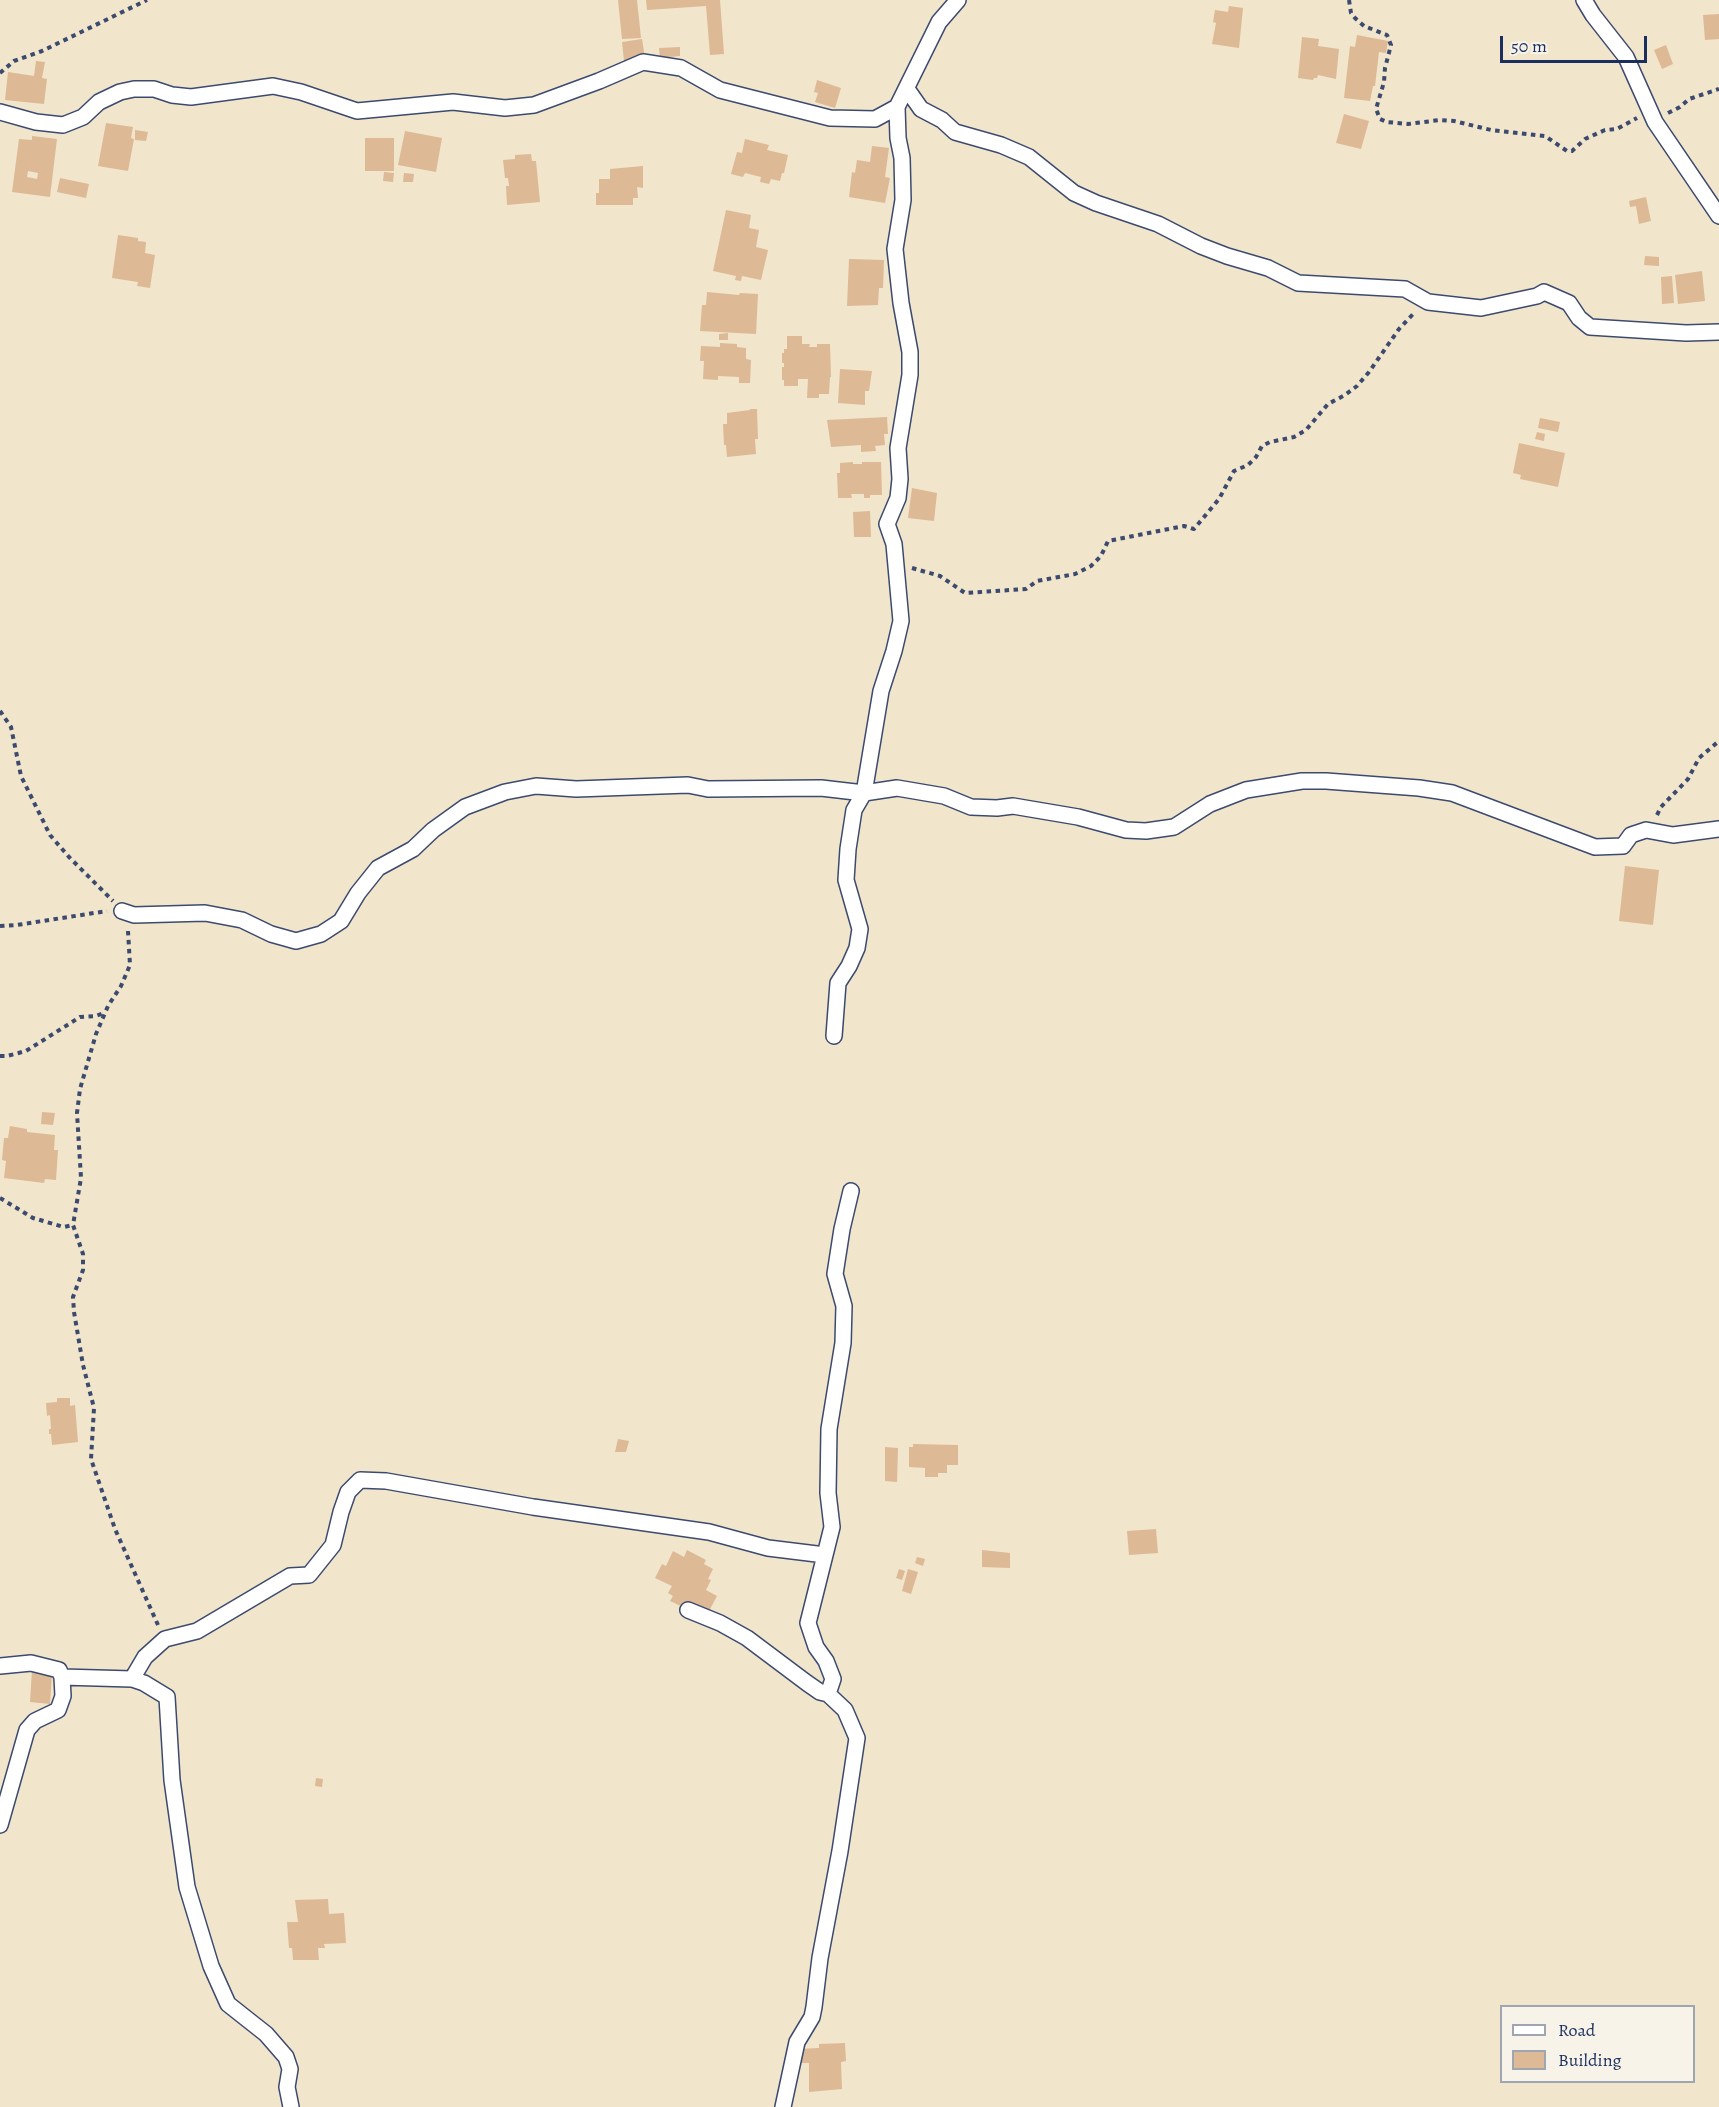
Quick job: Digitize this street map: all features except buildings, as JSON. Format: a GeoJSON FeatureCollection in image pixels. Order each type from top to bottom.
{"type":"FeatureCollection","features":[{"type":"Feature","properties":{"kind":"street"},"geometry":{"type":"LineString","coordinates":[[834,1036],[838,983],[857,948],[860,929],[846,879],[854,810],[864,793],[881,691],[901,621],[894,544],[887,524],[898,498],[900,479],[898,448],[910,375],[910,351],[901,303],[895,249],[903,200],[897,107],[939,22],[958,0]]}},
{"type":"Feature","properties":{"kind":"street"},"geometry":{"type":"LineString","coordinates":[[1584,0],[1626,57],[1653,116],[1719,216]]}},
{"type":"Feature","properties":{"kind":"street"},"geometry":{"type":"LineString","coordinates":[[0,112],[36,122],[63,125],[83,117],[99,102],[120,92],[134,89],[154,89],[172,95],[191,97],[273,86],[301,92],[357,111],[453,102],[505,108],[534,105],[643,62],[681,68],[720,90],[830,118],[875,119],[897,107]]}},
{"type":"Feature","properties":{"kind":"street"},"geometry":{"type":"LineString","coordinates":[[907,89],[921,109],[942,120],[956,132],[1001,145],[1029,157],[1074,192],[1096,203],[1158,224],[1201,246],[1268,268],[1298,283],[1405,289],[1428,302],[1481,308],[1515,302],[1544,292],[1569,303],[1579,318],[1590,327],[1686,333],[1719,332]]}},
{"type":"Feature","properties":{"kind":"street"},"geometry":{"type":"LineString","coordinates":[[121,909],[134,915],[205,913],[242,920],[272,934],[296,941],[321,934],[341,921],[358,893],[378,868],[413,849],[433,830],[465,807],[505,792],[536,786],[576,789],[688,785],[708,789],[821,788],[864,793],[897,788],[944,796],[970,807],[1013,806],[1078,817],[1126,830],[1146,831],[1174,827],[1210,804],[1246,790],[1302,781],[1419,788],[1452,793],[1596,847],[1623,846],[1631,835],[1646,830],[1673,835],[1719,829]]}},
{"type":"Feature","properties":{"kind":"street"},"geometry":{"type":"LineString","coordinates":[[828,1694],[833,1679],[826,1661],[816,1647],[808,1623],[832,1527],[828,1493],[830,1429],[843,1343],[844,1306],[835,1274],[851,1191]]}},
{"type":"Feature","properties":{"kind":"street"},"geometry":{"type":"LineString","coordinates":[[132,1679],[144,1657],[165,1639],[197,1631],[290,1576],[309,1575],[333,1545],[348,1492],[360,1480],[386,1481],[574,1514],[709,1532],[768,1548],[825,1555]]}},
{"type":"Feature","properties":{"kind":"street"},"geometry":{"type":"LineString","coordinates":[[688,1610],[720,1623],[747,1638],[820,1692],[828,1694],[845,1710],[857,1738],[812,2017],[797,2042],[783,2107]]}},
{"type":"Feature","properties":{"kind":"street"},"geometry":{"type":"LineString","coordinates":[[0,1666],[31,1663],[59,1670],[62,1677],[63,1696],[58,1710],[35,1721],[27,1730],[0,1825]]}},
{"type":"Feature","properties":{"kind":"street"},"geometry":{"type":"LineString","coordinates":[[62,1677],[132,1679],[144,1683],[166,1697],[172,1780],[187,1887],[211,1966],[228,2004],[266,2034],[286,2057],[290,2069],[287,2087],[291,2107]]}},
{"type":"Feature","properties":{"kind":"path"},"geometry":{"type":"LineString","coordinates":[[0,73],[14,61],[42,51],[147,0]]}},
{"type":"Feature","properties":{"kind":"path"},"geometry":{"type":"LineString","coordinates":[[1349,0],[1351,13],[1355,18],[1364,26],[1387,35],[1391,45],[1376,109],[1380,119],[1387,122],[1408,124],[1440,120],[1454,121],[1491,130],[1545,136],[1567,152],[1572,152],[1586,139],[1605,130],[1617,129],[1636,118],[1670,112],[1689,99],[1719,89]]}},
{"type":"Feature","properties":{"kind":"path"},"geometry":{"type":"LineString","coordinates":[[896,566],[940,576],[965,593],[1026,589],[1037,581],[1075,574],[1091,566],[1101,556],[1108,541],[1184,526],[1194,529],[1220,499],[1234,471],[1248,465],[1262,446],[1294,437],[1306,430],[1328,404],[1357,386],[1370,372],[1399,329],[1428,302]]}},
{"type":"Feature","properties":{"kind":"path"},"geometry":{"type":"LineString","coordinates":[[0,711],[11,728],[21,776],[50,835],[121,909],[128,926],[130,965],[96,1034],[80,1089],[77,1113],[81,1178],[73,1224],[83,1254],[83,1270],[73,1298],[73,1305],[83,1365],[94,1408],[91,1459],[115,1529],[165,1639]]}},
{"type":"Feature","properties":{"kind":"path"},"geometry":{"type":"LineString","coordinates":[[1646,830],[1654,822],[1661,807],[1688,779],[1699,758],[1719,741]]}},
{"type":"Feature","properties":{"kind":"path"},"geometry":{"type":"LineString","coordinates":[[0,926],[121,909]]}},
{"type":"Feature","properties":{"kind":"path"},"geometry":{"type":"LineString","coordinates":[[0,1056],[26,1051],[80,1017],[96,1016],[105,1012]]}},
{"type":"Feature","properties":{"kind":"path"},"geometry":{"type":"LineString","coordinates":[[0,1198],[33,1218],[64,1227],[73,1224]]}}]}
